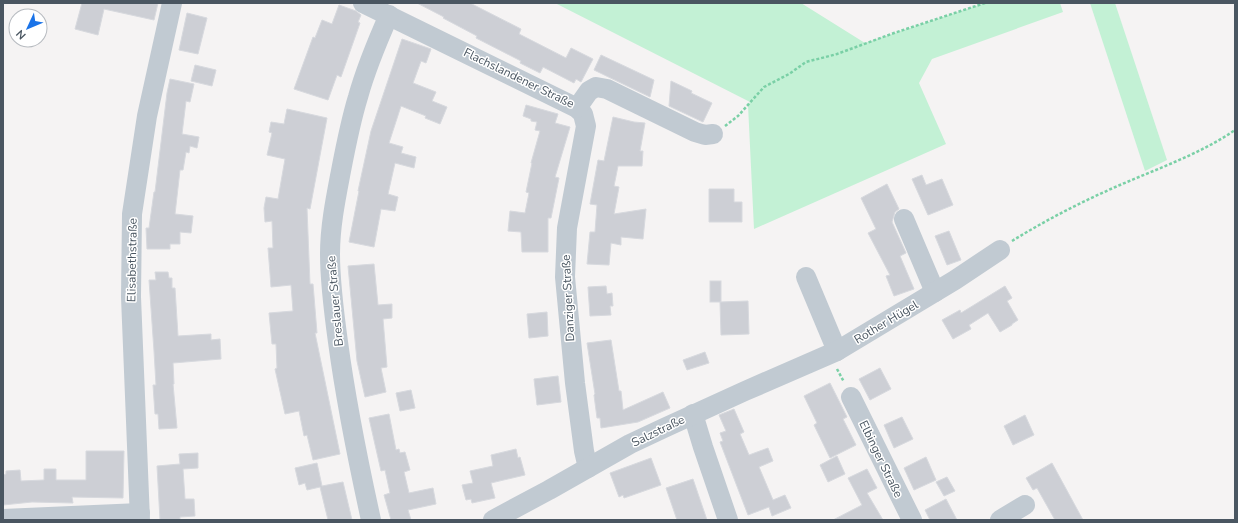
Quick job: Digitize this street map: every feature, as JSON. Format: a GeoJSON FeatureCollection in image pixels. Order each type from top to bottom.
{"type":"FeatureCollection","features":[{"type":"Feature","properties":{"kind":"street","name":"Elisabethstraße"},"geometry":{"type":"LineString","coordinates":[[140,517],[130,297],[132,214],[146,116],[172,3]]}},
{"type":"Feature","properties":{"kind":"street","name":"Flachslandener Straße"},"geometry":{"type":"LineString","coordinates":[[363,3],[388,14],[527,85],[577,108],[589,91],[596,87],[607,89],[695,132],[705,135],[713,134]]}},
{"type":"Feature","properties":{"kind":"street","name":"Breslauer Straße"},"geometry":{"type":"LineString","coordinates":[[371,520],[348,411],[341,368],[331,284],[330,254],[332,227],[345,148],[358,96],[388,14]]}},
{"type":"Feature","properties":{"kind":"street","name":"Danziger Straße"},"geometry":{"type":"LineString","coordinates":[[577,108],[583,114],[586,126],[567,228],[565,277],[572,359],[584,451],[588,468]]}},
{"type":"Feature","properties":{"kind":"street"},"geometry":{"type":"LineString","coordinates":[[904,219],[935,292]]}},
{"type":"Feature","properties":{"kind":"street","name":"Rother Hügel"},"geometry":{"type":"LineString","coordinates":[[834,353],[935,292],[1000,250]]}},
{"type":"Feature","properties":{"kind":"street"},"geometry":{"type":"LineString","coordinates":[[806,277],[834,353]]}},
{"type":"Feature","properties":{"kind":"street","name":"Salzstraße"},"geometry":{"type":"LineString","coordinates":[[493,520],[513,515],[588,468],[630,444],[693,414],[834,353]]}},
{"type":"Feature","properties":{"kind":"street","name":"Elbinger Straße"},"geometry":{"type":"LineString","coordinates":[[851,397],[912,520]]}},
{"type":"Feature","properties":{"kind":"street"},"geometry":{"type":"LineString","coordinates":[[693,414],[728,520]]}},
{"type":"Feature","properties":{"kind":"street"},"geometry":{"type":"LineString","coordinates":[[1000,520],[1025,505]]}},
{"type":"Feature","properties":{"kind":"street"},"geometry":{"type":"LineString","coordinates":[[3,519],[140,517]]}},
{"type":"Feature","properties":{"kind":"path"},"geometry":{"type":"LineString","coordinates":[[713,134],[738,116],[764,87],[789,74],[806,62],[837,54],[894,33],[985,3]]}},
{"type":"Feature","properties":{"kind":"path"},"geometry":{"type":"LineString","coordinates":[[1000,250],[1032,228],[1055,216],[1118,185],[1187,156],[1235,130]]}},
{"type":"Feature","properties":{"kind":"path"},"geometry":{"type":"LineString","coordinates":[[834,353],[851,397]]}},
{"type":"Feature","properties":{"kind":"green space"},"geometry":{"type":"Polygon","coordinates":[[[555,3],[801,3],[865,43],[985,3],[1060,3],[1063,12],[932,59],[919,83],[946,144],[754,229],[748,105],[750,102],[555,3]]]}},
{"type":"Feature","properties":{"kind":"green space"},"geometry":{"type":"Polygon","coordinates":[[[1090,3],[1115,3],[1167,160],[1145,171],[1090,3]]]}},
{"type":"Feature","properties":{"kind":"building"},"geometry":{"type":"Polygon","coordinates":[[[82,3],[158,3],[154,20],[104,9],[98,35],[75,29],[82,3]]]}},
{"type":"Feature","properties":{"kind":"building"},"geometry":{"type":"Polygon","coordinates":[[[417,3],[470,3],[521,29],[519,34],[566,58],[571,48],[593,59],[581,82],[576,79],[574,83],[543,67],[540,73],[520,63],[521,61],[476,38],[477,36],[417,3]]]}},
{"type":"Feature","properties":{"kind":"building"},"geometry":{"type":"Polygon","coordinates":[[[339,5],[356,11],[361,15],[358,22],[360,23],[341,77],[337,75],[328,100],[294,89],[313,37],[315,38],[322,20],[332,24],[339,5]]]}},
{"type":"Feature","properties":{"kind":"building"},"geometry":{"type":"Polygon","coordinates":[[[187,13],[207,18],[198,54],[179,50],[187,13]]]}},
{"type":"Feature","properties":{"kind":"building"},"geometry":{"type":"Polygon","coordinates":[[[402,39],[431,49],[426,63],[421,61],[413,83],[436,92],[432,101],[447,107],[440,124],[425,118],[426,116],[401,106],[389,143],[403,147],[401,153],[416,157],[414,168],[395,163],[388,194],[398,197],[395,211],[381,209],[374,247],[349,242],[371,131],[402,39]]]}},
{"type":"Feature","properties":{"kind":"building"},"geometry":{"type":"Polygon","coordinates":[[[601,55],[654,80],[650,97],[594,70],[601,55]]]}},
{"type":"Feature","properties":{"kind":"building"},"geometry":{"type":"Polygon","coordinates":[[[195,65],[216,70],[212,86],[191,81],[195,65]]]}},
{"type":"Feature","properties":{"kind":"building"},"geometry":{"type":"Polygon","coordinates":[[[170,79],[194,84],[190,102],[186,101],[182,134],[199,137],[197,148],[190,146],[189,153],[186,152],[183,170],[180,170],[175,214],[193,216],[191,233],[180,232],[180,244],[170,244],[170,249],[147,249],[146,228],[149,228],[155,192],[170,79]]]}},
{"type":"Feature","properties":{"kind":"building"},"geometry":{"type":"Polygon","coordinates":[[[671,81],[712,103],[703,122],[669,106],[671,81]]]}},
{"type":"Feature","properties":{"kind":"building"},"geometry":{"type":"Polygon","coordinates":[[[526,105],[558,114],[555,123],[570,127],[555,177],[559,178],[551,218],[548,218],[548,252],[522,252],[521,232],[508,231],[510,211],[525,213],[529,193],[526,192],[531,163],[540,131],[535,130],[537,122],[531,121],[531,119],[523,116],[526,105]]]}},
{"type":"Feature","properties":{"kind":"building"},"geometry":{"type":"Polygon","coordinates":[[[287,109],[327,118],[310,209],[307,208],[310,284],[313,284],[317,333],[315,333],[340,454],[313,460],[307,435],[304,436],[299,411],[285,414],[275,369],[277,368],[276,344],[272,344],[269,313],[293,311],[291,285],[271,287],[268,248],[273,248],[272,221],[265,222],[264,208],[266,197],[278,199],[285,159],[267,155],[272,133],[269,132],[271,122],[284,124],[287,109]]]}},
{"type":"Feature","properties":{"kind":"building"},"geometry":{"type":"Polygon","coordinates":[[[613,117],[645,123],[640,151],[643,151],[642,166],[618,166],[614,186],[619,187],[614,214],[646,209],[643,239],[621,237],[621,245],[611,243],[609,265],[587,264],[590,232],[595,232],[597,205],[590,204],[598,160],[604,161],[613,117]]]}},
{"type":"Feature","properties":{"kind":"building"},"geometry":{"type":"Polygon","coordinates":[[[922,175],[926,185],[942,179],[953,205],[928,215],[912,179],[922,175]]]}},
{"type":"Feature","properties":{"kind":"building"},"geometry":{"type":"Polygon","coordinates":[[[887,184],[899,209],[895,212],[892,222],[906,253],[900,256],[914,289],[894,296],[886,276],[890,275],[868,233],[876,229],[861,198],[887,184]]]}},
{"type":"Feature","properties":{"kind":"building"},"geometry":{"type":"Polygon","coordinates":[[[709,189],[734,189],[734,202],[742,202],[742,222],[709,222],[709,189]]]}},
{"type":"Feature","properties":{"kind":"building"},"geometry":{"type":"Polygon","coordinates":[[[949,231],[961,260],[947,265],[935,236],[949,231]]]}},
{"type":"Feature","properties":{"kind":"building"},"geometry":{"type":"Polygon","coordinates":[[[374,264],[378,305],[392,304],[392,318],[383,319],[387,367],[381,368],[386,392],[365,397],[357,361],[348,266],[374,264]]]}},
{"type":"Feature","properties":{"kind":"building"},"geometry":{"type":"Polygon","coordinates":[[[155,272],[168,272],[169,278],[172,278],[172,288],[175,288],[178,336],[211,334],[211,340],[220,339],[221,359],[173,363],[173,384],[177,428],[159,429],[158,414],[155,414],[153,385],[156,385],[149,280],[156,280],[155,272]]]}},
{"type":"Feature","properties":{"kind":"building"},"geometry":{"type":"Polygon","coordinates":[[[710,281],[721,281],[721,302],[710,302],[710,281]]]}},
{"type":"Feature","properties":{"kind":"building"},"geometry":{"type":"Polygon","coordinates":[[[606,286],[607,294],[612,293],[613,306],[610,306],[611,315],[590,316],[588,287],[606,286]]]}},
{"type":"Feature","properties":{"kind":"building"},"geometry":{"type":"Polygon","coordinates":[[[1005,286],[1012,298],[1007,301],[1018,320],[1000,332],[988,313],[969,325],[971,329],[953,339],[942,320],[960,310],[961,313],[1005,286]]]}},
{"type":"Feature","properties":{"kind":"building"},"geometry":{"type":"Polygon","coordinates":[[[748,301],[749,334],[721,335],[720,302],[748,301]]]}},
{"type":"Feature","properties":{"kind":"building"},"geometry":{"type":"Polygon","coordinates":[[[547,312],[548,336],[529,338],[527,314],[547,312]]]}},
{"type":"Feature","properties":{"kind":"building"},"geometry":{"type":"Polygon","coordinates":[[[611,340],[619,391],[621,391],[623,410],[663,392],[670,408],[638,422],[601,428],[600,418],[597,418],[587,343],[611,340]]]}},
{"type":"Feature","properties":{"kind":"building"},"geometry":{"type":"Polygon","coordinates":[[[705,352],[709,363],[687,370],[683,360],[705,352]]]}},
{"type":"Feature","properties":{"kind":"building"},"geometry":{"type":"Polygon","coordinates":[[[880,368],[891,389],[870,400],[859,379],[880,368]]]}},
{"type":"Feature","properties":{"kind":"building"},"geometry":{"type":"Polygon","coordinates":[[[558,376],[561,402],[537,405],[534,379],[558,376]]]}},
{"type":"Feature","properties":{"kind":"building"},"geometry":{"type":"Polygon","coordinates":[[[830,383],[847,417],[843,419],[856,445],[830,458],[814,425],[817,423],[804,396],[830,383]]]}},
{"type":"Feature","properties":{"kind":"building"},"geometry":{"type":"Polygon","coordinates":[[[411,390],[415,408],[400,411],[396,393],[411,390]]]}},
{"type":"Feature","properties":{"kind":"building"},"geometry":{"type":"Polygon","coordinates":[[[734,409],[744,432],[740,434],[749,455],[768,448],[773,461],[759,467],[773,500],[785,495],[791,508],[772,516],[769,507],[748,515],[720,442],[723,441],[720,433],[726,431],[719,415],[734,409]]]}},
{"type":"Feature","properties":{"kind":"building"},"geometry":{"type":"Polygon","coordinates":[[[389,414],[396,450],[399,449],[400,453],[405,452],[410,470],[404,472],[409,493],[433,488],[436,504],[408,510],[411,520],[391,520],[384,495],[390,493],[385,470],[381,471],[369,418],[389,414]]]}},
{"type":"Feature","properties":{"kind":"building"},"geometry":{"type":"Polygon","coordinates":[[[1025,415],[1034,435],[1013,445],[1004,426],[1025,415]]]}},
{"type":"Feature","properties":{"kind":"building"},"geometry":{"type":"Polygon","coordinates":[[[902,417],[913,439],[894,448],[884,425],[902,417]]]}},
{"type":"Feature","properties":{"kind":"building"},"geometry":{"type":"Polygon","coordinates":[[[516,449],[525,475],[491,483],[495,498],[472,503],[471,499],[466,500],[462,485],[473,483],[470,471],[493,466],[491,455],[516,449]]]}},
{"type":"Feature","properties":{"kind":"building"},"geometry":{"type":"Polygon","coordinates":[[[86,451],[124,451],[123,498],[72,497],[73,503],[32,502],[3,505],[3,475],[6,474],[6,471],[20,470],[21,481],[44,480],[44,469],[56,469],[56,480],[86,480],[86,451]]]}},
{"type":"Feature","properties":{"kind":"building"},"geometry":{"type":"Polygon","coordinates":[[[198,453],[198,468],[183,469],[185,499],[194,499],[195,516],[180,517],[180,520],[160,520],[157,466],[180,464],[179,454],[198,453]]]}},
{"type":"Feature","properties":{"kind":"building"},"geometry":{"type":"Polygon","coordinates":[[[837,456],[845,474],[828,482],[820,465],[837,456]]]}},
{"type":"Feature","properties":{"kind":"building"},"geometry":{"type":"Polygon","coordinates":[[[926,457],[936,480],[914,490],[904,468],[926,457]]]}},
{"type":"Feature","properties":{"kind":"building"},"geometry":{"type":"Polygon","coordinates":[[[651,458],[661,485],[624,498],[623,495],[619,497],[610,473],[651,458]]]}},
{"type":"Feature","properties":{"kind":"building"},"geometry":{"type":"Polygon","coordinates":[[[317,463],[322,486],[343,482],[352,520],[328,520],[320,487],[307,490],[305,483],[299,485],[295,468],[317,463]]]}},
{"type":"Feature","properties":{"kind":"building"},"geometry":{"type":"Polygon","coordinates":[[[1052,463],[1083,520],[1055,520],[1037,488],[1033,490],[1026,478],[1052,463]]]}},
{"type":"Feature","properties":{"kind":"building"},"geometry":{"type":"Polygon","coordinates":[[[867,469],[877,488],[867,493],[883,520],[833,520],[862,505],[848,478],[867,469]]]}},
{"type":"Feature","properties":{"kind":"building"},"geometry":{"type":"Polygon","coordinates":[[[947,477],[955,491],[944,496],[936,482],[947,477]]]}},
{"type":"Feature","properties":{"kind":"building"},"geometry":{"type":"Polygon","coordinates":[[[693,479],[707,520],[677,520],[666,488],[693,479]]]}},
{"type":"Feature","properties":{"kind":"building"},"geometry":{"type":"Polygon","coordinates":[[[946,499],[957,520],[930,520],[925,510],[946,499]]]}}]}
